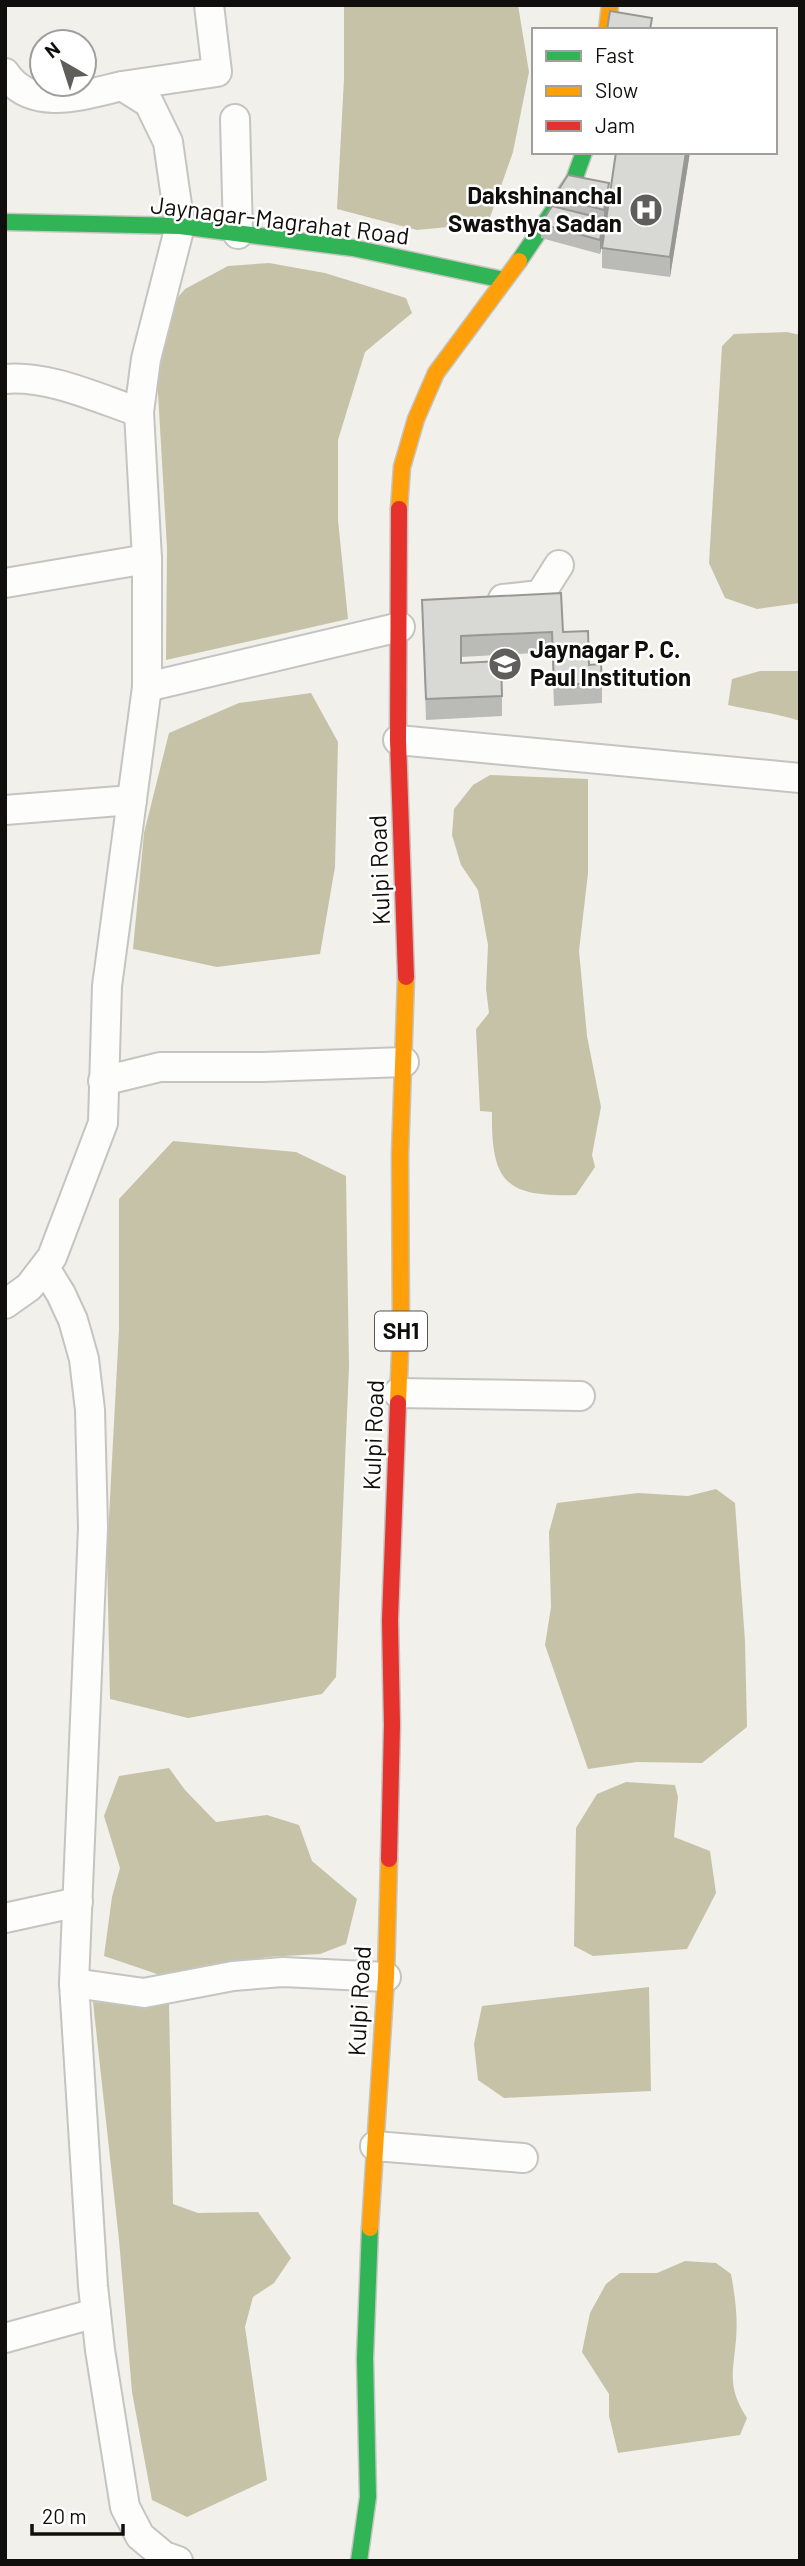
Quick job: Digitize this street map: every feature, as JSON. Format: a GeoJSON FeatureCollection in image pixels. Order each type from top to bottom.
{"type":"FeatureCollection","features":[{"type":"Feature","properties":{"kind":"main road"},"geometry":{"type":"LineString","coordinates":[[607,28],[610,5]]}},
{"type":"Feature","properties":{"kind":"main road","name":"Kulpi Road"},"geometry":{"type":"LineString","coordinates":[[359,2561],[368,2497],[365,2358],[386,1977],[392,1725],[390,1620],[401,1327],[400,1155],[406,973],[398,740],[408,613],[398,527],[402,467],[416,419],[436,373],[574,180],[583,154]]}},
{"type":"Feature","properties":{"kind":"main road","name":"Jaynagar-Magrahat Road"},"geometry":{"type":"LineString","coordinates":[[5,222],[180,226],[353,248],[504,280]]}},
{"type":"Feature","properties":{"kind":"street"},"geometry":{"type":"LineString","coordinates":[[5,74],[13,86],[39,99],[83,95],[122,86],[217,72],[209,5]]}},
{"type":"Feature","properties":{"kind":"street"},"geometry":{"type":"LineString","coordinates":[[5,1304],[29,1287],[52,1257],[103,1123],[107,986],[147,687],[147,559],[139,412],[146,359],[180,226],[167,142],[149,103],[122,86]]}},
{"type":"Feature","properties":{"kind":"street"},"geometry":{"type":"LineString","coordinates":[[235,119],[238,234]]}},
{"type":"Feature","properties":{"kind":"street"},"geometry":{"type":"LineString","coordinates":[[5,379],[23,377],[46,382],[139,412]]}},
{"type":"Feature","properties":{"kind":"street"},"geometry":{"type":"LineString","coordinates":[[5,583],[147,559]]}},
{"type":"Feature","properties":{"kind":"street"},"geometry":{"type":"LineString","coordinates":[[476,601],[540,595],[559,565]]}},
{"type":"Feature","properties":{"kind":"street"},"geometry":{"type":"LineString","coordinates":[[147,687],[408,613]]}},
{"type":"Feature","properties":{"kind":"street"},"geometry":{"type":"LineString","coordinates":[[398,740],[800,778]]}},
{"type":"Feature","properties":{"kind":"street"},"geometry":{"type":"LineString","coordinates":[[5,810],[132,800]]}},
{"type":"Feature","properties":{"kind":"street"},"geometry":{"type":"LineString","coordinates":[[103,1081],[160,1067],[263,1067],[404,1062]]}},
{"type":"Feature","properties":{"kind":"street"},"geometry":{"type":"LineString","coordinates":[[44,1268],[61,1294],[73,1320],[84,1359],[90,1409],[93,1528],[74,1983],[96,2313],[125,2507],[140,2536],[164,2556],[178,2561]]}},
{"type":"Feature","properties":{"kind":"street"},"geometry":{"type":"LineString","coordinates":[[398,1393],[580,1396]]}},
{"type":"Feature","properties":{"kind":"street"},"geometry":{"type":"LineString","coordinates":[[5,1917],[78,1902]]}},
{"type":"Feature","properties":{"kind":"street"},"geometry":{"type":"LineString","coordinates":[[74,1983],[144,1993],[233,1976],[283,1972],[386,1977]]}},
{"type":"Feature","properties":{"kind":"street"},"geometry":{"type":"LineString","coordinates":[[375,2146],[523,2158]]}},
{"type":"Feature","properties":{"kind":"street"},"geometry":{"type":"LineString","coordinates":[[5,2338],[96,2313]]}},
{"type":"Feature","properties":{"kind":"shaded area"},"geometry":{"type":"Polygon","coordinates":[[[344,5],[518,5],[529,72],[513,152],[488,223],[417,230],[337,209],[344,79],[344,5]]]}},
{"type":"Feature","properties":{"kind":"shaded area"},"geometry":{"type":"Polygon","coordinates":[[[269,263],[325,273],[406,298],[412,313],[365,352],[338,440],[338,520],[348,619],[166,660],[167,548],[156,359],[168,309],[185,289],[228,266],[269,263]]]}},
{"type":"Feature","properties":{"kind":"shaded area"},"geometry":{"type":"Polygon","coordinates":[[[787,332],[800,335],[800,603],[757,609],[725,598],[709,563],[722,346],[734,334],[787,332]]]}},
{"type":"Feature","properties":{"kind":"shaded area"},"geometry":{"type":"Polygon","coordinates":[[[760,671],[800,671],[800,721],[728,705],[732,679],[760,671]]]}},
{"type":"Feature","properties":{"kind":"shaded area"},"geometry":{"type":"Polygon","coordinates":[[[311,693],[338,742],[335,867],[320,954],[217,967],[133,949],[144,833],[169,733],[239,703],[311,693]]]}},
{"type":"Feature","properties":{"kind":"shaded area"},"geometry":{"type":"Polygon","coordinates":[[[490,775],[588,779],[588,873],[579,951],[587,1036],[601,1107],[592,1155],[595,1167],[576,1195],[533,1193],[507,1181],[495,1155],[492,1112],[480,1111],[476,1029],[489,1013],[486,989],[488,945],[478,890],[461,865],[452,835],[454,809],[473,785],[490,775]]]}},
{"type":"Feature","properties":{"kind":"shaded area"},"geometry":{"type":"Polygon","coordinates":[[[173,1141],[296,1152],[346,1176],[349,1366],[336,1677],[322,1694],[188,1718],[110,1699],[107,1554],[119,1329],[119,1199],[173,1141]]]}},
{"type":"Feature","properties":{"kind":"shaded area"},"geometry":{"type":"Polygon","coordinates":[[[716,1489],[735,1503],[745,1641],[747,1727],[702,1763],[637,1762],[588,1769],[545,1645],[551,1607],[549,1532],[557,1503],[638,1493],[688,1496],[716,1489]]]}},
{"type":"Feature","properties":{"kind":"shaded area"},"geometry":{"type":"Polygon","coordinates":[[[169,1768],[185,1790],[216,1822],[267,1815],[299,1825],[312,1861],[357,1899],[346,1944],[320,1954],[266,1957],[191,1975],[157,1974],[104,1956],[112,1897],[120,1868],[104,1816],[119,1776],[169,1768]]]}},
{"type":"Feature","properties":{"kind":"shaded area"},"geometry":{"type":"Polygon","coordinates":[[[626,1782],[675,1785],[678,1797],[674,1837],[710,1851],[716,1893],[687,1949],[593,1956],[574,1946],[576,1828],[597,1794],[626,1782]]]}},
{"type":"Feature","properties":{"kind":"shaded area"},"geometry":{"type":"Polygon","coordinates":[[[649,1987],[651,2091],[504,2098],[478,2080],[474,2044],[482,2006],[649,1987]]]}},
{"type":"Feature","properties":{"kind":"shaded area"},"geometry":{"type":"Polygon","coordinates":[[[93,2002],[143,2007],[169,2003],[173,2204],[198,2213],[258,2212],[291,2258],[274,2283],[253,2297],[245,2327],[267,2480],[187,2517],[152,2500],[132,2392],[119,2240],[93,2002]]]}},
{"type":"Feature","properties":{"kind":"shaded area"},"geometry":{"type":"Polygon","coordinates":[[[685,2261],[716,2263],[731,2274],[737,2323],[733,2380],[736,2397],[747,2418],[740,2435],[618,2453],[609,2416],[609,2394],[582,2352],[590,2313],[606,2284],[620,2273],[657,2273],[685,2261]]]}},
{"type":"Feature","properties":{"kind":"building"},"geometry":{"type":"Polygon","coordinates":[[[610,11],[652,18],[650,28],[607,28],[610,11]]]}},
{"type":"Feature","properties":{"kind":"building","name":"Dakshinanchal Swasthya Sadan"},"geometry":{"type":"Polygon","coordinates":[[[616,154],[686,154],[670,257],[602,248],[616,154]]]}},
{"type":"Feature","properties":{"kind":"building"},"geometry":{"type":"Polygon","coordinates":[[[568,175],[609,183],[604,210],[554,197],[568,175]]]}},
{"type":"Feature","properties":{"kind":"building"},"geometry":{"type":"Polygon","coordinates":[[[552,206],[604,219],[600,240],[541,224],[552,206]]]}},
{"type":"Feature","properties":{"kind":"building"},"geometry":{"type":"Polygon","coordinates":[[[561,593],[563,632],[588,631],[589,665],[601,664],[602,683],[554,685],[552,632],[461,636],[461,663],[501,661],[502,696],[426,699],[422,600],[561,593]]]}},
{"type":"Feature","properties":{"kind":"traffic: fast"},"geometry":{"type":"LineString","coordinates":[[519,261],[574,180],[583,154]]}},
{"type":"Feature","properties":{"kind":"traffic: fast"},"geometry":{"type":"LineString","coordinates":[[5,222],[180,226],[353,248],[504,280]]}},
{"type":"Feature","properties":{"kind":"traffic: fast"},"geometry":{"type":"LineString","coordinates":[[359,2561],[368,2497],[365,2358],[370,2228]]}},
{"type":"Feature","properties":{"kind":"traffic: slow"},"geometry":{"type":"LineString","coordinates":[[607,28],[610,5]]}},
{"type":"Feature","properties":{"kind":"traffic: slow"},"geometry":{"type":"LineString","coordinates":[[399,509],[402,467],[416,419],[436,373],[519,261]]}},
{"type":"Feature","properties":{"kind":"traffic: slow"},"geometry":{"type":"LineString","coordinates":[[398,1403],[401,1327],[400,1155],[406,977]]}},
{"type":"Feature","properties":{"kind":"traffic: slow"},"geometry":{"type":"LineString","coordinates":[[370,2228],[386,1977],[389,1859]]}},
{"type":"Feature","properties":{"kind":"traffic: jam"},"geometry":{"type":"LineString","coordinates":[[399,509],[398,740],[406,977]]}},
{"type":"Feature","properties":{"kind":"traffic: jam"},"geometry":{"type":"LineString","coordinates":[[389,1859],[392,1725],[390,1620],[398,1403]]}},
{"type":"Feature","properties":{"kind":"place","name":"Dakshinanchal Swasthya Sadan"},"geometry":{"type":"Point","coordinates":[646,210]}},
{"type":"Feature","properties":{"kind":"place","name":"Jaynagar P. C. Paul Institution"},"geometry":{"type":"Point","coordinates":[505,664]}}]}
